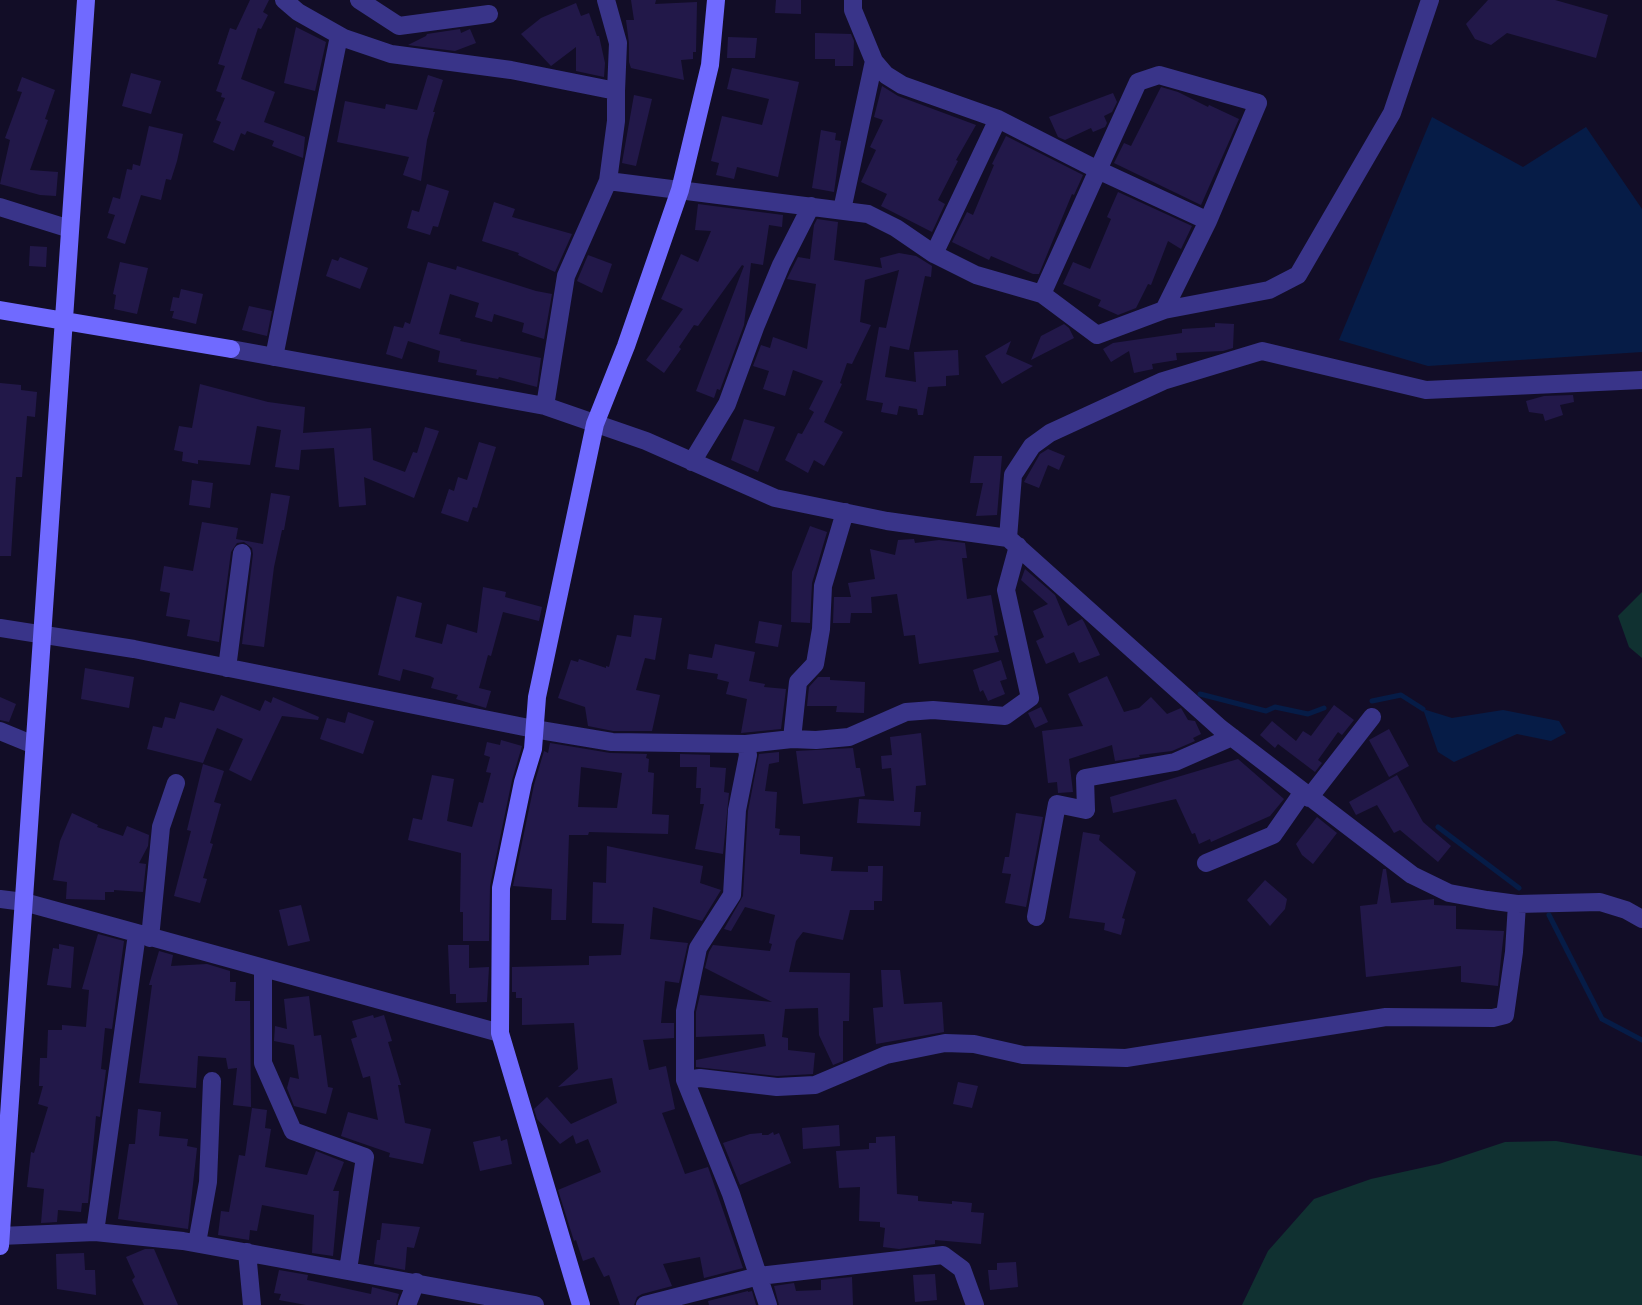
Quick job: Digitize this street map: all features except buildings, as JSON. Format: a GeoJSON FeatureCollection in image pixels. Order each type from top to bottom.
{"type":"FeatureCollection","features":[{"type":"Feature","properties":{"kind":"street"},"geometry":{"type":"LineString","coordinates":[[0,1246],[86,0]]}},
{"type":"Feature","properties":{"kind":"street"},"geometry":{"type":"LineString","coordinates":[[284,0],[298,12],[339,36],[391,54],[511,70],[616,91]]}},
{"type":"Feature","properties":{"kind":"street"},"geometry":{"type":"LineString","coordinates":[[359,0],[399,26],[489,14]]}},
{"type":"Feature","properties":{"kind":"street"},"geometry":{"type":"LineString","coordinates":[[545,406],[566,276],[608,181],[616,121],[618,43],[606,0]]}},
{"type":"Feature","properties":{"kind":"street"},"geometry":{"type":"LineString","coordinates":[[581,1305],[500,1033],[501,888],[523,782],[533,750],[537,697],[595,424],[626,346],[680,190],[710,65],[716,0]]}},
{"type":"Feature","properties":{"kind":"street"},"geometry":{"type":"LineString","coordinates":[[853,0],[853,10],[874,61],[886,75],[902,85],[998,119],[1098,170],[1208,221]]}},
{"type":"Feature","properties":{"kind":"street"},"geometry":{"type":"LineString","coordinates":[[608,181],[868,214],[896,228],[934,254],[976,275],[1042,294],[1097,335],[1164,310],[1269,290],[1298,275],[1392,113],[1430,0]]}},
{"type":"Feature","properties":{"kind":"street"},"geometry":{"type":"LineString","coordinates":[[274,357],[339,36]]}},
{"type":"Feature","properties":{"kind":"street"},"geometry":{"type":"LineString","coordinates":[[842,210],[874,61]]}},
{"type":"Feature","properties":{"kind":"street"},"geometry":{"type":"LineString","coordinates":[[1042,294],[1138,82],[1159,75],[1258,103],[1208,221],[1164,310]]}},
{"type":"Feature","properties":{"kind":"street"},"geometry":{"type":"LineString","coordinates":[[934,254],[998,119]]}},
{"type":"Feature","properties":{"kind":"street"},"geometry":{"type":"LineString","coordinates":[[692,462],[727,404],[776,277],[811,206]]}},
{"type":"Feature","properties":{"kind":"street"},"geometry":{"type":"LineString","coordinates":[[0,207],[70,229]]}},
{"type":"Feature","properties":{"kind":"street"},"geometry":{"type":"LineString","coordinates":[[0,310],[545,406],[646,441],[775,498],[1013,542],[1232,737],[1412,875],[1449,893],[1517,904],[1600,902],[1626,910],[1642,919]]}},
{"type":"Feature","properties":{"kind":"street"},"geometry":{"type":"LineString","coordinates":[[0,628],[134,649],[534,729],[612,742],[746,744],[792,739],[816,740],[849,737],[905,712],[933,710],[1005,716],[1030,698],[1006,590],[1013,542],[1013,475],[1032,446],[1050,433],[1163,381],[1262,351],[1426,390],[1642,380]]}},
{"type":"Feature","properties":{"kind":"street"},"geometry":{"type":"LineString","coordinates":[[792,739],[797,682],[815,664],[821,629],[823,586],[845,512]]}},
{"type":"Feature","properties":{"kind":"street"},"geometry":{"type":"LineString","coordinates":[[227,668],[242,553]]}},
{"type":"Feature","properties":{"kind":"street"},"geometry":{"type":"LineString","coordinates":[[1206,863],[1273,835],[1373,717]]}},
{"type":"Feature","properties":{"kind":"street"},"geometry":{"type":"LineString","coordinates":[[0,731],[34,744]]}},
{"type":"Feature","properties":{"kind":"street"},"geometry":{"type":"LineString","coordinates":[[1036,917],[1057,804],[1086,810],[1085,778],[1175,762],[1232,737]]}},
{"type":"Feature","properties":{"kind":"street"},"geometry":{"type":"LineString","coordinates":[[746,744],[748,755],[737,810],[732,895],[698,948],[685,1011],[685,1080],[731,1194],[768,1305]]}},
{"type":"Feature","properties":{"kind":"street"},"geometry":{"type":"LineString","coordinates":[[96,1232],[162,827],[176,783]]}},
{"type":"Feature","properties":{"kind":"street"},"geometry":{"type":"LineString","coordinates":[[0,899],[24,902],[500,1033]]}},
{"type":"Feature","properties":{"kind":"street"},"geometry":{"type":"LineString","coordinates":[[685,1080],[700,1078],[777,1087],[815,1085],[886,1055],[945,1043],[974,1044],[1023,1055],[1126,1058],[1386,1017],[1493,1018],[1505,1015],[1514,952],[1517,904]]}},
{"type":"Feature","properties":{"kind":"street"},"geometry":{"type":"LineString","coordinates":[[262,969],[263,1063],[293,1131],[365,1157],[348,1270]]}},
{"type":"Feature","properties":{"kind":"street"},"geometry":{"type":"LineString","coordinates":[[197,1243],[208,1182],[212,1081]]}},
{"type":"Feature","properties":{"kind":"street"},"geometry":{"type":"LineString","coordinates":[[0,1236],[96,1232],[197,1243],[535,1305]]}},
{"type":"Feature","properties":{"kind":"street"},"geometry":{"type":"LineString","coordinates":[[247,1252],[252,1305]]}},
{"type":"Feature","properties":{"kind":"street"},"geometry":{"type":"LineString","coordinates":[[645,1305],[759,1276],[943,1255],[962,1269],[975,1305]]}},
{"type":"Feature","properties":{"kind":"street"},"geometry":{"type":"LineString","coordinates":[[407,1305],[416,1282]]}},
{"type":"Feature","properties":{"kind":"green space"},"geometry":{"type":"Polygon","coordinates":[[[1642,592],[1642,658],[1629,647],[1618,616],[1642,592]]]}},
{"type":"Feature","properties":{"kind":"green space"},"geometry":{"type":"Polygon","coordinates":[[[1556,1141],[1642,1156],[1642,1305],[1242,1305],[1268,1251],[1314,1199],[1371,1179],[1439,1164],[1505,1142],[1556,1141]]]}},
{"type":"Feature","properties":{"kind":"water"},"geometry":{"type":"Polygon","coordinates":[[[1432,117],[1523,167],[1586,127],[1642,209],[1642,352],[1428,366],[1339,340],[1432,117]]]}},
{"type":"Feature","properties":{"kind":"water"},"geometry":{"type":"Polygon","coordinates":[[[1423,709],[1452,718],[1503,710],[1559,721],[1566,733],[1551,741],[1517,734],[1454,762],[1438,752],[1423,709]]]}},
{"type":"Feature","properties":{"kind":"waterway"},"geometry":{"type":"LineString","coordinates":[[1200,694],[1266,711],[1275,707],[1308,714],[1324,708]]}},
{"type":"Feature","properties":{"kind":"waterway"},"geometry":{"type":"LineString","coordinates":[[1372,701],[1401,695],[1423,709]]}},
{"type":"Feature","properties":{"kind":"waterway"},"geometry":{"type":"LineString","coordinates":[[1438,827],[1519,888]]}},
{"type":"Feature","properties":{"kind":"waterway"},"geometry":{"type":"LineString","coordinates":[[1549,915],[1602,1019],[1642,1040]]}}]}
